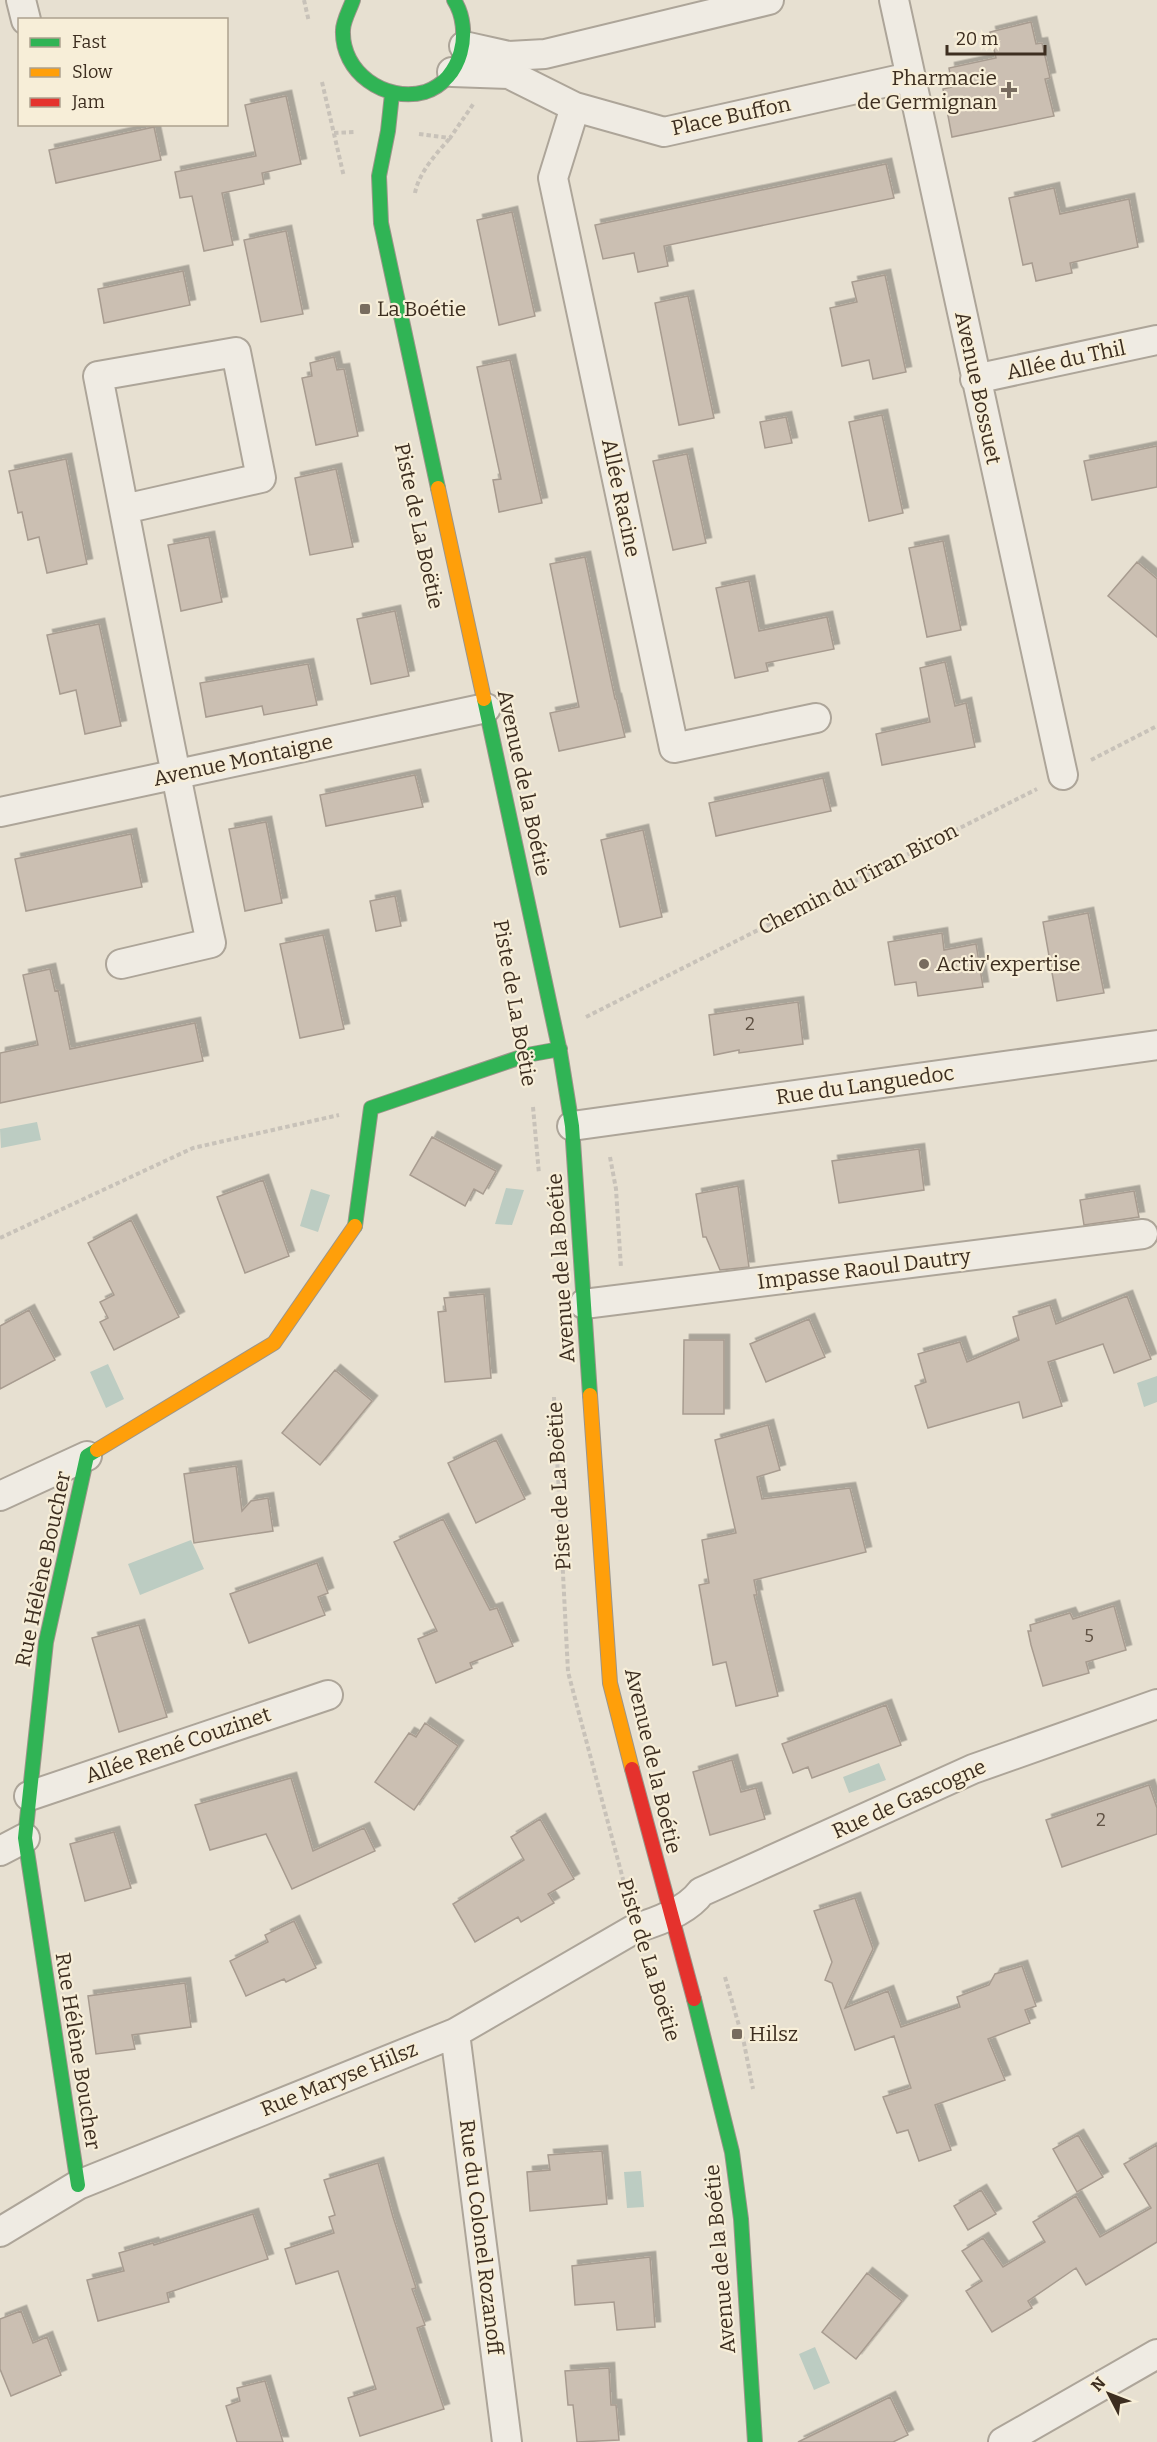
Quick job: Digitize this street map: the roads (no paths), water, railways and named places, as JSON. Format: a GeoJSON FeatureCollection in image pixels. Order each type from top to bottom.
{"type":"FeatureCollection","features":[{"type":"Feature","properties":{"kind":"main road"},"geometry":{"type":"LineString","coordinates":[[353,0],[346,12],[342,33],[345,54],[355,73],[371,87],[392,94],[408,95],[425,92],[439,84],[452,72],[464,46],[465,26],[459,7],[454,0]]}},
{"type":"Feature","properties":{"kind":"main road","name":"Avenue de la Boétie"},"geometry":{"type":"LineString","coordinates":[[392,94],[388,131],[379,176],[381,223],[560,1049],[572,1126],[610,1683],[732,2152],[741,2219],[755,2442]]}},
{"type":"Feature","properties":{"kind":"main road","name":"Rue Hélène Boucher"},"geometry":{"type":"LineString","coordinates":[[78,2185],[25,1838],[46,1642],[87,1456],[274,1343],[356,1228],[370,1108],[528,1055],[560,1049]]}},
{"type":"Feature","properties":{"kind":"street"},"geometry":{"type":"LineString","coordinates":[[21,0],[26,18]]}},
{"type":"Feature","properties":{"kind":"street"},"geometry":{"type":"LineString","coordinates":[[464,46],[509,56],[545,54],[769,0]]}},
{"type":"Feature","properties":{"kind":"street","name":"Avenue Bossuet"},"geometry":{"type":"LineString","coordinates":[[894,0],[1063,776]]}},
{"type":"Feature","properties":{"kind":"street","name":"Place Buffon"},"geometry":{"type":"LineString","coordinates":[[452,72],[508,74],[575,107],[663,132],[910,76]]}},
{"type":"Feature","properties":{"kind":"street","name":"Allée Racine"},"geometry":{"type":"LineString","coordinates":[[575,107],[553,178],[674,748],[816,718]]}},
{"type":"Feature","properties":{"kind":"street","name":"Allée du Thil"},"geometry":{"type":"LineString","coordinates":[[975,379],[1157,340]]}},
{"type":"Feature","properties":{"kind":"street"},"geometry":{"type":"LineString","coordinates":[[121,964],[212,943],[175,776],[98,376],[236,352],[261,478],[124,509]]}},
{"type":"Feature","properties":{"kind":"street","name":"Avenue Montaigne"},"geometry":{"type":"LineString","coordinates":[[0,812],[486,708]]}},
{"type":"Feature","properties":{"kind":"street","name":"Rue du Languedoc"},"geometry":{"type":"LineString","coordinates":[[572,1126],[1157,1045]]}},
{"type":"Feature","properties":{"kind":"street","name":"Impasse Raoul Dautry"},"geometry":{"type":"LineString","coordinates":[[584,1304],[1143,1234]]}},
{"type":"Feature","properties":{"kind":"street"},"geometry":{"type":"LineString","coordinates":[[0,1496],[87,1456]]}},
{"type":"Feature","properties":{"kind":"street","name":"Allée René Couzinet"},"geometry":{"type":"LineString","coordinates":[[29,1796],[328,1695]]}},
{"type":"Feature","properties":{"kind":"street","name":"Rue de Gascogne"},"geometry":{"type":"LineString","coordinates":[[671,1913],[693,1902],[701,1892],[973,1768],[1157,1704]]}},
{"type":"Feature","properties":{"kind":"street"},"geometry":{"type":"LineString","coordinates":[[0,1851],[25,1838]]}},
{"type":"Feature","properties":{"kind":"street","name":"Rue Maryse Hilsz"},"geometry":{"type":"LineString","coordinates":[[0,2232],[78,2185],[455,2033],[636,1928],[671,1913]]}},
{"type":"Feature","properties":{"kind":"street","name":"Rue du Colonel Rozanoff"},"geometry":{"type":"LineString","coordinates":[[455,2033],[507,2442]]}},
{"type":"Feature","properties":{"kind":"street"},"geometry":{"type":"LineString","coordinates":[[1003,2442],[1157,2354]]}},
{"type":"Feature","properties":{"kind":"place","name":"Pharmacie de Germignan"},"geometry":{"type":"Point","coordinates":[1009,90]}},
{"type":"Feature","properties":{"kind":"place","name":"La Boétie"},"geometry":{"type":"Point","coordinates":[365,309]}},
{"type":"Feature","properties":{"kind":"place","name":"Activ'expertise"},"geometry":{"type":"Point","coordinates":[924,964]}},
{"type":"Feature","properties":{"kind":"place","name":"Hilsz"},"geometry":{"type":"Point","coordinates":[737,2034]}}]}
